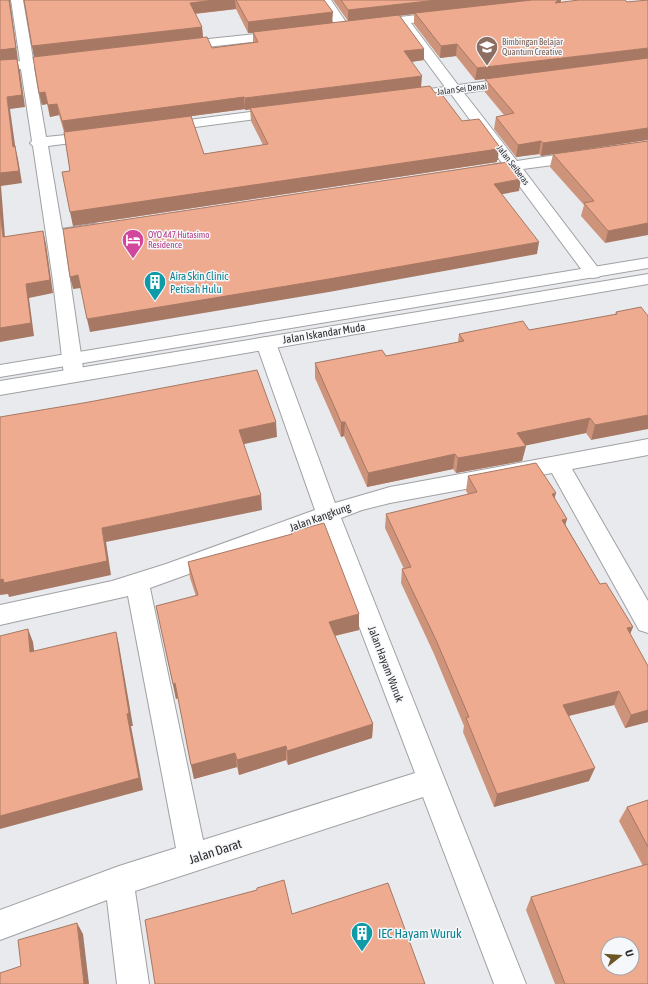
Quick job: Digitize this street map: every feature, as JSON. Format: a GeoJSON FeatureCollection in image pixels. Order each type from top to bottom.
{"type":"FeatureCollection","features":[{"type":"Feature","properties":{"kind":"street"},"geometry":{"type":"LineString","coordinates":[[32,0],[17,1],[38,143],[56,235],[73,367]]}},
{"type":"Feature","properties":{"kind":"street"},"geometry":{"type":"LineString","coordinates":[[325,0],[344,28]]}},
{"type":"Feature","properties":{"kind":"street"},"geometry":{"type":"LineString","coordinates":[[328,29],[456,14]]}},
{"type":"Feature","properties":{"kind":"street","name":"Jalan Seiberas"},"geometry":{"type":"LineString","coordinates":[[404,21],[593,273]]}},
{"type":"Feature","properties":{"kind":"street"},"geometry":{"type":"LineString","coordinates":[[165,48],[297,33]]}},
{"type":"Feature","properties":{"kind":"street"},"geometry":{"type":"LineString","coordinates":[[0,67],[80,58]]}},
{"type":"Feature","properties":{"kind":"street","name":"Jalan Sei Denai"},"geometry":{"type":"LineString","coordinates":[[393,98],[526,80]]}},
{"type":"Feature","properties":{"kind":"street"},"geometry":{"type":"LineString","coordinates":[[149,129],[291,111]]}},
{"type":"Feature","properties":{"kind":"street"},"geometry":{"type":"LineString","coordinates":[[38,143],[109,134]]}},
{"type":"Feature","properties":{"kind":"street"},"geometry":{"type":"LineString","coordinates":[[467,173],[601,153]]}},
{"type":"Feature","properties":{"kind":"street"},"geometry":{"type":"LineString","coordinates":[[56,235],[111,227]]}},
{"type":"Feature","properties":{"kind":"street","name":"Jalan Iskandar Muda"},"geometry":{"type":"LineString","coordinates":[[0,388],[73,367],[648,263]]}},
{"type":"Feature","properties":{"kind":"street","name":"Jalan Iskandar Muda"},"geometry":{"type":"LineString","coordinates":[[0,371],[73,367],[266,343],[648,279]]}},
{"type":"Feature","properties":{"kind":"street","name":"Jalan Hayam Wuruk"},"geometry":{"type":"LineString","coordinates":[[266,343],[328,514],[510,984]]}},
{"type":"Feature","properties":{"kind":"street","name":"Jalan Kangkung"},"geometry":{"type":"LineString","coordinates":[[0,615],[62,603],[112,591],[358,503],[390,495],[648,447]]}},
{"type":"Feature","properties":{"kind":"street"},"geometry":{"type":"LineString","coordinates":[[558,464],[648,623]]}},
{"type":"Feature","properties":{"kind":"street"},"geometry":{"type":"LineString","coordinates":[[137,583],[192,858]]}},
{"type":"Feature","properties":{"kind":"street","name":"Jalan Darat"},"geometry":{"type":"LineString","coordinates":[[0,925],[119,881],[432,781]]}},
{"type":"Feature","properties":{"kind":"street"},"geometry":{"type":"LineString","coordinates":[[119,881],[133,984]]}},
{"type":"Feature","properties":{"kind":"building"},"geometry":{"type":"Polygon","coordinates":[[[0,0],[9,0],[16,48],[0,50],[0,0]]]}},
{"type":"Feature","properties":{"kind":"building"},"geometry":{"type":"Polygon","coordinates":[[[24,0],[215,0],[190,3],[202,27],[32,46],[24,0]]]}},
{"type":"Feature","properties":{"kind":"building"},"geometry":{"type":"Polygon","coordinates":[[[236,0],[324,0],[333,12],[248,22],[236,0]]]}},
{"type":"Feature","properties":{"kind":"building"},"geometry":{"type":"Polygon","coordinates":[[[341,0],[437,0],[348,10],[341,0]]]}},
{"type":"Feature","properties":{"kind":"building"},"geometry":{"type":"Polygon","coordinates":[[[532,0],[558,0],[555,3],[579,0],[625,0],[627,2],[648,0],[648,48],[477,68],[457,44],[441,46],[415,13],[532,0]]]}},
{"type":"Feature","properties":{"kind":"building"},"geometry":{"type":"Polygon","coordinates":[[[399,15],[424,49],[404,51],[422,76],[244,97],[62,121],[57,104],[48,105],[45,92],[39,93],[33,57],[207,37],[212,48],[258,42],[253,32],[399,15]]]}},
{"type":"Feature","properties":{"kind":"building"},"geometry":{"type":"Polygon","coordinates":[[[648,58],[648,128],[543,143],[541,141],[518,145],[496,117],[514,113],[485,79],[648,58]]]}},
{"type":"Feature","properties":{"kind":"building"},"geometry":{"type":"Polygon","coordinates":[[[17,59],[22,95],[7,97],[13,147],[15,146],[19,171],[0,173],[0,60],[17,59]]]}},
{"type":"Feature","properties":{"kind":"building"},"geometry":{"type":"Polygon","coordinates":[[[430,86],[435,93],[440,92],[462,121],[479,119],[499,146],[497,147],[498,149],[70,212],[62,172],[70,171],[64,132],[191,116],[204,154],[268,144],[250,108],[430,86]]]}},
{"type":"Feature","properties":{"kind":"building"},"geometry":{"type":"Polygon","coordinates":[[[648,141],[648,223],[608,231],[584,203],[594,201],[553,154],[648,141]]]}},
{"type":"Feature","properties":{"kind":"building"},"geometry":{"type":"Polygon","coordinates":[[[508,162],[521,179],[494,184],[539,242],[329,279],[87,319],[78,275],[70,277],[63,229],[508,162]]]}},
{"type":"Feature","properties":{"kind":"building"},"geometry":{"type":"Polygon","coordinates":[[[0,210],[3,237],[43,231],[50,280],[26,284],[31,323],[0,328],[0,210]]]}},
{"type":"Feature","properties":{"kind":"building"},"geometry":{"type":"Polygon","coordinates":[[[641,307],[648,316],[648,415],[595,425],[590,418],[517,433],[526,446],[458,458],[455,454],[368,473],[345,422],[341,422],[315,363],[382,350],[386,356],[464,341],[459,334],[523,321],[529,330],[617,314],[616,312],[641,307]]]}},
{"type":"Feature","properties":{"kind":"building"},"geometry":{"type":"Polygon","coordinates":[[[257,370],[276,422],[239,430],[261,495],[102,528],[107,561],[4,583],[3,579],[0,580],[0,417],[89,402],[257,370]]]}},
{"type":"Feature","properties":{"kind":"building"},"geometry":{"type":"Polygon","coordinates":[[[536,463],[556,493],[552,494],[567,519],[562,520],[600,584],[606,583],[633,627],[627,628],[648,666],[648,710],[631,715],[619,691],[563,705],[595,768],[497,794],[466,718],[469,717],[436,640],[402,569],[411,567],[386,514],[477,492],[468,476],[536,463]]]}},
{"type":"Feature","properties":{"kind":"building"},"geometry":{"type":"Polygon","coordinates":[[[324,523],[359,614],[329,622],[373,724],[287,751],[286,746],[237,760],[235,753],[191,765],[175,683],[173,684],[156,606],[198,595],[188,562],[292,534],[291,532],[324,523]]]}},
{"type":"Feature","properties":{"kind":"building"},"geometry":{"type":"Polygon","coordinates":[[[28,629],[30,652],[116,632],[129,713],[127,714],[139,778],[0,816],[0,636],[28,629]]]}},
{"type":"Feature","properties":{"kind":"building"},"geometry":{"type":"Polygon","coordinates":[[[648,800],[648,847],[627,807],[648,800]]]}},
{"type":"Feature","properties":{"kind":"building"},"geometry":{"type":"Polygon","coordinates":[[[648,864],[648,984],[565,984],[531,897],[648,864]]]}},
{"type":"Feature","properties":{"kind":"building"},"geometry":{"type":"Polygon","coordinates":[[[284,880],[292,914],[388,883],[425,984],[155,984],[145,920],[257,890],[257,888],[284,880]]]}},
{"type":"Feature","properties":{"kind":"building"},"geometry":{"type":"Polygon","coordinates":[[[77,923],[84,984],[0,984],[0,973],[21,966],[18,940],[77,923]]]}},
{"type":"Feature","properties":{"kind":"place","name":"Bimbingan Belajar Quantum Creative"},"geometry":{"type":"Point","coordinates":[487,66]}},
{"type":"Feature","properties":{"kind":"place","name":"OYO 447 Hutasimo Residence"},"geometry":{"type":"Point","coordinates":[133,260]}},
{"type":"Feature","properties":{"kind":"place","name":"Aira Skin Clinic Petisah Hulu"},"geometry":{"type":"Point","coordinates":[155,302]}},
{"type":"Feature","properties":{"kind":"place","name":"IEC Hayam Wuruk"},"geometry":{"type":"Point","coordinates":[362,952]}}]}
